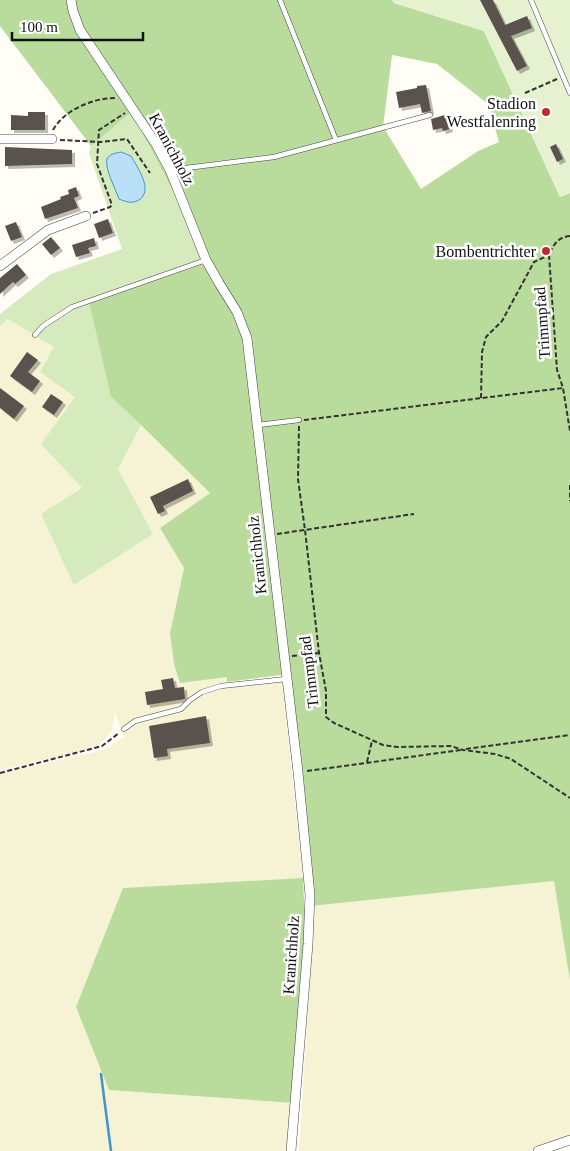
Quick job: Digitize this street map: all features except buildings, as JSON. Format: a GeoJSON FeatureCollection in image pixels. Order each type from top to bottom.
{"type":"FeatureCollection","features":[{"type":"Feature","properties":{"kind":"street","name":"Kranichholz"},"geometry":{"type":"LineString","coordinates":[[71,0],[80,30],[156,144],[170,170],[206,260],[237,312],[247,338],[298,772],[310,895],[308,944],[291,1151]]}},
{"type":"Feature","properties":{"kind":"street"},"geometry":{"type":"LineString","coordinates":[[0,139],[52,139]]}},
{"type":"Feature","properties":{"kind":"street"},"geometry":{"type":"LineString","coordinates":[[0,266],[48,230],[86,216]]}},
{"type":"Feature","properties":{"kind":"street"},"geometry":{"type":"LineString","coordinates":[[538,1151],[570,1140]]}},
{"type":"Feature","properties":{"kind":"lane"},"geometry":{"type":"LineString","coordinates":[[280,0],[336,140]]}},
{"type":"Feature","properties":{"kind":"lane"},"geometry":{"type":"LineString","coordinates":[[531,0],[570,93]]}},
{"type":"Feature","properties":{"kind":"lane"},"geometry":{"type":"LineString","coordinates":[[170,170],[274,157],[430,115]]}},
{"type":"Feature","properties":{"kind":"lane"},"geometry":{"type":"LineString","coordinates":[[35,335],[50,321],[72,306],[206,260]]}},
{"type":"Feature","properties":{"kind":"lane"},"geometry":{"type":"LineString","coordinates":[[258,426],[300,420]]}},
{"type":"Feature","properties":{"kind":"lane"},"geometry":{"type":"LineString","coordinates":[[124,729],[135,721],[181,709],[190,700],[211,689],[221,686],[286,679]]}},
{"type":"Feature","properties":{"kind":"path"},"geometry":{"type":"LineString","coordinates":[[524,93],[563,76]]}},
{"type":"Feature","properties":{"kind":"path"},"geometry":{"type":"LineString","coordinates":[[124,96],[102,98],[86,104],[61,118],[53,129],[52,139],[98,142],[127,138],[150,173]]}},
{"type":"Feature","properties":{"kind":"path"},"geometry":{"type":"LineString","coordinates":[[86,216],[112,206],[97,164],[99,130],[132,108]]}},
{"type":"Feature","properties":{"kind":"path","name":"Trimmpfad"},"geometry":{"type":"LineString","coordinates":[[570,236],[564,237],[554,244],[549,256],[558,370],[570,431]]}},
{"type":"Feature","properties":{"kind":"path","name":"Trimmpfad"},"geometry":{"type":"LineString","coordinates":[[482,398],[482,352],[486,337],[502,321],[534,262],[549,256]]}},
{"type":"Feature","properties":{"kind":"path"},"geometry":{"type":"LineString","coordinates":[[300,420],[563,388]]}},
{"type":"Feature","properties":{"kind":"path","name":"Trimmpfad"},"geometry":{"type":"LineString","coordinates":[[300,420],[298,479],[319,653],[326,691],[326,717],[334,723],[383,745],[397,747],[451,746],[511,759],[570,798]]}},
{"type":"Feature","properties":{"kind":"path"},"geometry":{"type":"LineString","coordinates":[[570,485],[570,500]]}},
{"type":"Feature","properties":{"kind":"path"},"geometry":{"type":"LineString","coordinates":[[270,535],[414,514]]}},
{"type":"Feature","properties":{"kind":"path"},"geometry":{"type":"LineString","coordinates":[[284,657],[319,653]]}},
{"type":"Feature","properties":{"kind":"path"},"geometry":{"type":"LineString","coordinates":[[0,772],[102,746],[124,729]]}},
{"type":"Feature","properties":{"kind":"path"},"geometry":{"type":"LineString","coordinates":[[298,772],[570,735]]}},
{"type":"Feature","properties":{"kind":"path"},"geometry":{"type":"LineString","coordinates":[[367,762],[372,741]]}},
{"type":"Feature","properties":{"kind":"shaded area"},"geometry":{"type":"Polygon","coordinates":[[[8,319],[55,347],[75,397],[41,444],[82,488],[74,585],[153,534],[118,469],[141,425],[210,493],[160,528],[184,568],[170,633],[228,676],[227,687],[282,681],[303,878],[123,888],[77,1007],[109,1090],[294,1103],[289,1151],[0,1151],[0,774],[103,750],[124,737],[115,712],[112,731],[100,744],[76,752],[0,770],[0,326],[8,319]]]}},
{"type":"Feature","properties":{"kind":"shaded area"},"geometry":{"type":"Polygon","coordinates":[[[554,881],[570,981],[570,1137],[529,1151],[299,1151],[312,946],[310,906],[554,881]]]}},
{"type":"Feature","properties":{"kind":"green space"},"geometry":{"type":"Polygon","coordinates":[[[0,0],[279,0],[335,141],[384,128],[421,189],[478,151],[499,142],[488,104],[437,64],[392,55],[383,127],[336,139],[281,0],[392,0],[394,3],[484,31],[560,197],[570,193],[570,981],[554,881],[310,906],[288,674],[227,682],[227,677],[180,683],[174,664],[170,633],[184,568],[160,528],[210,493],[111,397],[89,301],[211,262],[131,112],[91,146],[0,26],[0,0]]]}},
{"type":"Feature","properties":{"kind":"green space","name":"Stadion Westfalenring"},"geometry":{"type":"Polygon","coordinates":[[[392,0],[570,0],[570,193],[560,197],[484,31],[394,3],[392,0]]]}},
{"type":"Feature","properties":{"kind":"green space"},"geometry":{"type":"Polygon","coordinates":[[[130,111],[212,262],[111,397],[141,425],[118,469],[153,534],[74,585],[41,514],[82,488],[41,444],[75,397],[40,372],[54,347],[8,319],[0,326],[0,314],[51,274],[122,249],[89,153],[91,146],[130,111]]]}},
{"type":"Feature","properties":{"kind":"green space"},"geometry":{"type":"Polygon","coordinates":[[[303,878],[306,944],[294,1103],[109,1090],[76,1007],[123,888],[303,878]]]}},
{"type":"Feature","properties":{"kind":"water"},"geometry":{"type":"Polygon","coordinates":[[[121,152],[131,156],[145,185],[143,196],[134,202],[119,199],[107,167],[108,157],[121,152]]]}},
{"type":"Feature","properties":{"kind":"waterway"},"geometry":{"type":"LineString","coordinates":[[101,1074],[111,1151]]}},
{"type":"Feature","properties":{"kind":"place","name":"Stadion Westfalenring"},"geometry":{"type":"Point","coordinates":[546,112]}},
{"type":"Feature","properties":{"kind":"place","name":"Bombentrichter"},"geometry":{"type":"Point","coordinates":[546,251]}}]}
